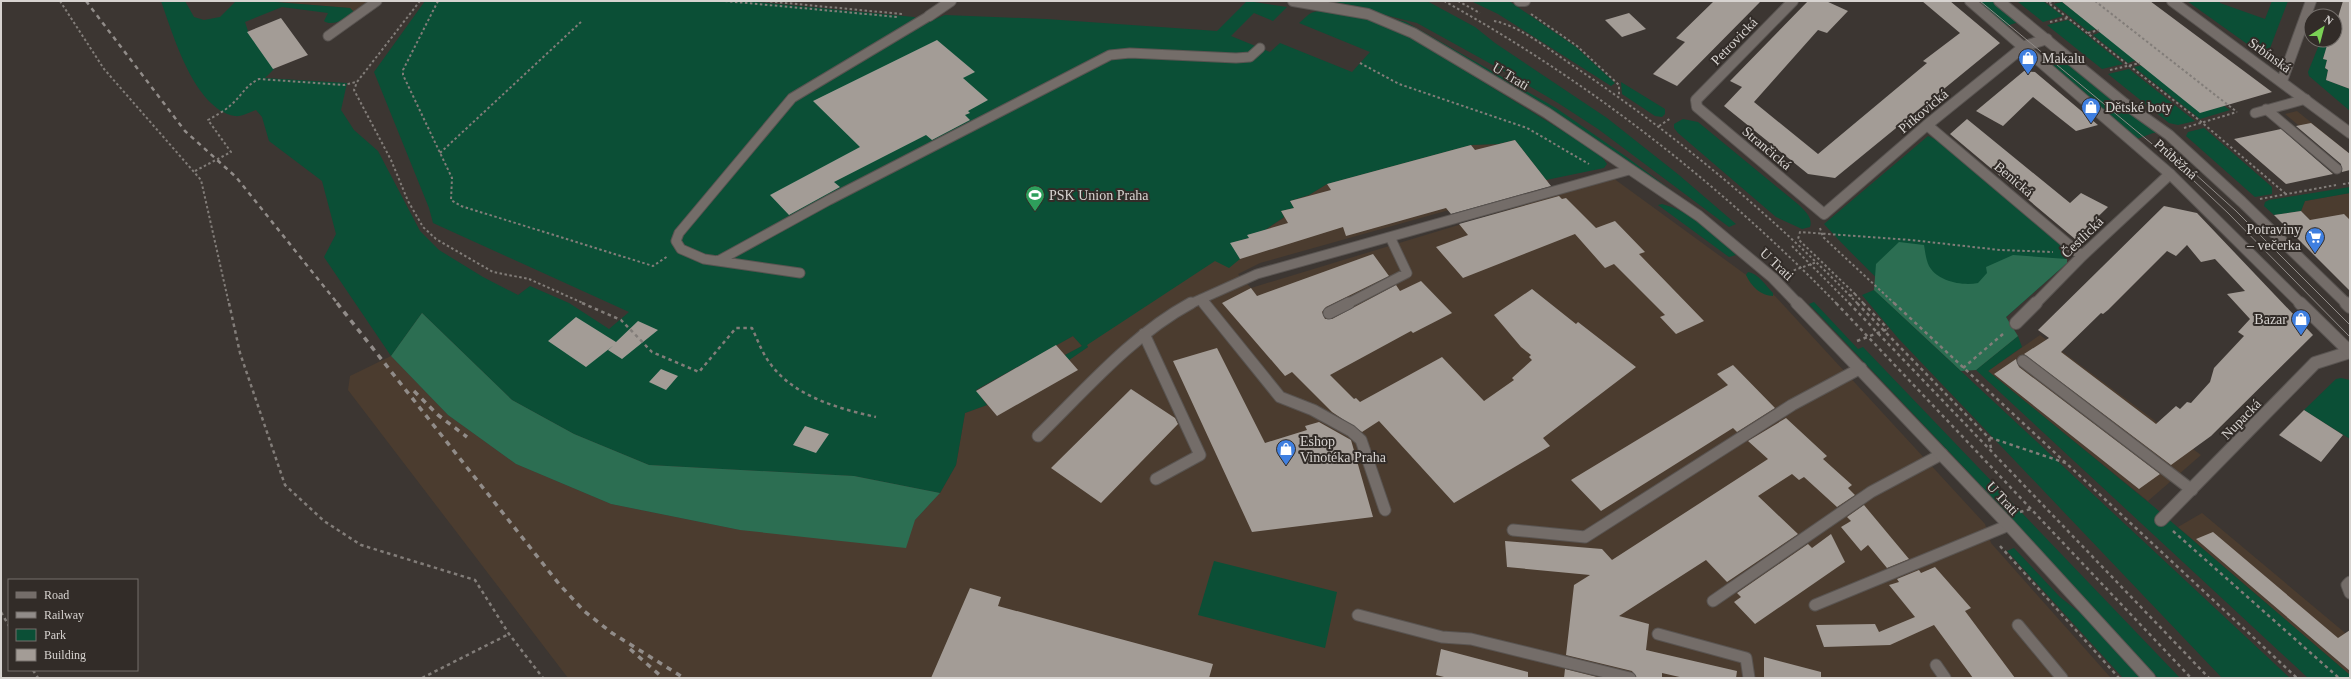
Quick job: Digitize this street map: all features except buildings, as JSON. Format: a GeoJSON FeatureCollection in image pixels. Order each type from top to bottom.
{"type":"FeatureCollection","features":[{"type":"Feature","properties":{"kind":"street"},"geometry":{"type":"LineString","coordinates":[[929,16],[951,1]]}},
{"type":"Feature","properties":{"kind":"street","name":"U Trati"},"geometry":{"type":"LineString","coordinates":[[1293,1],[1368,14],[1413,33],[1547,113],[1629,170],[1700,216],[1773,278],[1861,368],[2009,525],[2149,678]]}},
{"type":"Feature","properties":{"kind":"street"},"geometry":{"type":"LineString","coordinates":[[1519,1],[1525,1]]}},
{"type":"Feature","properties":{"kind":"street","name":"Petrovická"},"geometry":{"type":"LineString","coordinates":[[1696,100],[1792,1]]}},
{"type":"Feature","properties":{"kind":"street","name":"Průběžná"},"geometry":{"type":"LineString","coordinates":[[1970,1],[2025,46],[2170,174],[2350,352]]}},
{"type":"Feature","properties":{"kind":"street","name":"Průběžná"},"geometry":{"type":"LineString","coordinates":[[1999,1],[2124,103],[2169,135],[2242,202],[2350,307]]}},
{"type":"Feature","properties":{"kind":"street","name":"Srbínská"},"geometry":{"type":"LineString","coordinates":[[2172,1],[2282,81],[2350,133]]}},
{"type":"Feature","properties":{"kind":"street"},"geometry":{"type":"LineString","coordinates":[[2282,81],[2311,1]]}},
{"type":"Feature","properties":{"kind":"street","name":"Pitkovická"},"geometry":{"type":"LineString","coordinates":[[1824,214],[1927,125],[2025,46],[2047,40]]}},
{"type":"Feature","properties":{"kind":"street","name":"Strančická"},"geometry":{"type":"LineString","coordinates":[[1696,100],[1700,111],[1824,214]]}},
{"type":"Feature","properties":{"kind":"street","name":"Benická"},"geometry":{"type":"LineString","coordinates":[[1927,125],[2071,245],[2082,256]]}},
{"type":"Feature","properties":{"kind":"street","name":"Čestlická"},"geometry":{"type":"LineString","coordinates":[[2016,323],[2082,256],[2170,174]]}},
{"type":"Feature","properties":{"kind":"street","name":"Nupacká"},"geometry":{"type":"LineString","coordinates":[[2161,520],[2315,363],[2350,352]]}},
{"type":"Feature","properties":{"kind":"lane"},"geometry":{"type":"LineString","coordinates":[[328,36],[376,1]]}},
{"type":"Feature","properties":{"kind":"lane"},"geometry":{"type":"LineString","coordinates":[[800,273],[718,261],[691,254],[681,249],[676,241],[679,233],[792,98],[916,22],[929,16]]}},
{"type":"Feature","properties":{"kind":"lane"},"geometry":{"type":"LineString","coordinates":[[718,261],[829,200],[1110,56],[1130,53],[1236,58],[1250,57],[1260,48]]}},
{"type":"Feature","properties":{"kind":"lane"},"geometry":{"type":"LineString","coordinates":[[2254,113],[2306,99]]}},
{"type":"Feature","properties":{"kind":"lane"},"geometry":{"type":"LineString","coordinates":[[2266,109],[2337,169]]}},
{"type":"Feature","properties":{"kind":"lane"},"geometry":{"type":"LineString","coordinates":[[1038,436],[1144,334],[1183,308],[1201,299],[1257,274],[1629,170]]}},
{"type":"Feature","properties":{"kind":"lane"},"geometry":{"type":"LineString","coordinates":[[1329,313],[1407,274],[1390,236]]}},
{"type":"Feature","properties":{"kind":"lane"},"geometry":{"type":"LineString","coordinates":[[1201,299],[1280,397],[1313,410],[1351,431],[1361,440],[1385,510]]}},
{"type":"Feature","properties":{"kind":"lane"},"geometry":{"type":"LineString","coordinates":[[1144,334],[1200,455],[1156,479]]}},
{"type":"Feature","properties":{"kind":"lane"},"geometry":{"type":"LineString","coordinates":[[2023,361],[2192,490]]}},
{"type":"Feature","properties":{"kind":"lane"},"geometry":{"type":"LineString","coordinates":[[1513,530],[1585,537],[1792,405],[1861,368]]}},
{"type":"Feature","properties":{"kind":"lane"},"geometry":{"type":"LineString","coordinates":[[1713,602],[1871,492],[1942,454]]}},
{"type":"Feature","properties":{"kind":"lane"},"geometry":{"type":"LineString","coordinates":[[1815,605],[2009,525]]}},
{"type":"Feature","properties":{"kind":"lane"},"geometry":{"type":"LineString","coordinates":[[2350,582],[2347,585],[2350,593]]}},
{"type":"Feature","properties":{"kind":"lane"},"geometry":{"type":"LineString","coordinates":[[1358,614],[1442,637],[1471,639],[1630,678]]}},
{"type":"Feature","properties":{"kind":"lane"},"geometry":{"type":"LineString","coordinates":[[2018,626],[2062,678]]}},
{"type":"Feature","properties":{"kind":"lane"},"geometry":{"type":"LineString","coordinates":[[1658,634],[1746,658],[1750,678]]}},
{"type":"Feature","properties":{"kind":"lane"},"geometry":{"type":"LineString","coordinates":[[1936,665],[1945,678]]}},
{"type":"Feature","properties":{"kind":"path"},"geometry":{"type":"LineString","coordinates":[[60,1],[104,70],[195,171],[201,180],[240,353],[285,485],[324,521],[362,545],[475,580],[509,634],[543,678]]}},
{"type":"Feature","properties":{"kind":"path"},"geometry":{"type":"LineString","coordinates":[[420,1],[357,82],[354,90],[391,160],[408,201],[428,233],[463,257],[493,272],[529,279],[621,320],[652,352],[699,372],[736,328],[752,328],[766,356],[776,370],[788,381],[813,397],[832,405],[876,417]]}},
{"type":"Feature","properties":{"kind":"path"},"geometry":{"type":"LineString","coordinates":[[438,1],[403,70],[403,78],[452,178],[451,200],[461,206],[653,266],[681,249]]}},
{"type":"Feature","properties":{"kind":"path"},"geometry":{"type":"LineString","coordinates":[[725,1],[909,18],[916,22]]}},
{"type":"Feature","properties":{"kind":"path"},"geometry":{"type":"LineString","coordinates":[[765,1],[929,16]]}},
{"type":"Feature","properties":{"kind":"path"},"geometry":{"type":"LineString","coordinates":[[1458,1],[1480,13]]}},
{"type":"Feature","properties":{"kind":"path"},"geometry":{"type":"LineString","coordinates":[[1519,1],[1518,5],[1577,46],[1619,85],[1619,97]]}},
{"type":"Feature","properties":{"kind":"path"},"geometry":{"type":"LineString","coordinates":[[2047,2],[2055,1]]}},
{"type":"Feature","properties":{"kind":"path"},"geometry":{"type":"LineString","coordinates":[[2095,1],[2237,112]]}},
{"type":"Feature","properties":{"kind":"path"},"geometry":{"type":"LineString","coordinates":[[2047,2],[2202,123],[2286,194]]}},
{"type":"Feature","properties":{"kind":"path"},"geometry":{"type":"LineString","coordinates":[[2048,23],[2068,18]]}},
{"type":"Feature","properties":{"kind":"path"},"geometry":{"type":"LineString","coordinates":[[440,153],[582,21]]}},
{"type":"Feature","properties":{"kind":"path"},"geometry":{"type":"LineString","coordinates":[[1494,21],[1505,23],[1547,48],[1619,97],[1659,126],[1729,182],[1817,262],[1988,437],[2066,463]]}},
{"type":"Feature","properties":{"kind":"path"},"geometry":{"type":"LineString","coordinates":[[2088,33],[2099,30]]}},
{"type":"Feature","properties":{"kind":"path"},"geometry":{"type":"LineString","coordinates":[[2108,71],[2140,62]]}},
{"type":"Feature","properties":{"kind":"path"},"geometry":{"type":"LineString","coordinates":[[1360,63],[1399,84],[1527,128],[1608,175]]}},
{"type":"Feature","properties":{"kind":"path"},"geometry":{"type":"LineString","coordinates":[[195,171],[231,152],[208,120],[232,104],[243,88],[251,82],[259,79],[344,85],[357,82]]}},
{"type":"Feature","properties":{"kind":"path"},"geometry":{"type":"LineString","coordinates":[[2183,128],[2246,110],[2254,113]]}},
{"type":"Feature","properties":{"kind":"path"},"geometry":{"type":"LineString","coordinates":[[1659,126],[1672,118]]}},
{"type":"Feature","properties":{"kind":"path"},"geometry":{"type":"LineString","coordinates":[[2259,199],[2350,183]]}},
{"type":"Feature","properties":{"kind":"path"},"geometry":{"type":"LineString","coordinates":[[1857,341],[1888,329],[1855,294],[1798,239],[1800,232],[1823,237],[1910,240],[2015,253],[2064,252],[2071,245]]}},
{"type":"Feature","properties":{"kind":"path"},"geometry":{"type":"LineString","coordinates":[[1823,237],[2298,678]]}},
{"type":"Feature","properties":{"kind":"path"},"geometry":{"type":"LineString","coordinates":[[1792,246],[1992,450],[2209,678]]}},
{"type":"Feature","properties":{"kind":"path"},"geometry":{"type":"LineString","coordinates":[[1790,272],[1817,262]]}},
{"type":"Feature","properties":{"kind":"path"},"geometry":{"type":"LineString","coordinates":[[1850,296],[1855,294]]}},
{"type":"Feature","properties":{"kind":"path"},"geometry":{"type":"LineString","coordinates":[[1963,368],[2016,323]]}},
{"type":"Feature","properties":{"kind":"path"},"geometry":{"type":"LineString","coordinates":[[1988,437],[1992,450]]}},
{"type":"Feature","properties":{"kind":"path"},"geometry":{"type":"LineString","coordinates":[[2161,520],[2339,678]]}},
{"type":"Feature","properties":{"kind":"path"},"geometry":{"type":"LineString","coordinates":[[1997,543],[2119,678]]}},
{"type":"Feature","properties":{"kind":"path"},"geometry":{"type":"LineString","coordinates":[[2080,561],[2191,678]]}},
{"type":"Feature","properties":{"kind":"path"},"geometry":{"type":"LineString","coordinates":[[1,612],[8,624]]}},
{"type":"Feature","properties":{"kind":"path"},"geometry":{"type":"LineString","coordinates":[[422,678],[509,634]]}},
{"type":"Feature","properties":{"kind":"shaded area"},"geometry":{"type":"Polygon","coordinates":[[[263,1],[373,1],[355,13],[350,8],[263,1]]]}},
{"type":"Feature","properties":{"kind":"shaded area"},"geometry":{"type":"Polygon","coordinates":[[[2297,111],[2350,154],[2317,141],[2285,114],[2297,111]]]}},
{"type":"Feature","properties":{"kind":"shaded area"},"geometry":{"type":"Polygon","coordinates":[[[1515,140],[1549,182],[1260,263],[1238,274],[1251,288],[1613,178],[1775,296],[1985,524],[1991,543],[2111,678],[568,678],[348,390],[350,376],[391,356],[448,415],[516,464],[611,504],[740,530],[915,520],[940,493],[956,465],[965,413],[987,405],[976,391],[1073,336],[1082,346],[1065,355],[1069,360],[1088,347],[1086,345],[1231,243],[1249,238],[1247,235],[1265,230],[1284,218],[1281,211],[1290,201],[1309,195],[1327,184],[1416,159],[1471,145],[1498,144],[1515,140]]]}},
{"type":"Feature","properties":{"kind":"shaded area"},"geometry":{"type":"Polygon","coordinates":[[[2350,193],[2350,259],[2301,211],[2305,201],[2350,193]]]}},
{"type":"Feature","properties":{"kind":"shaded area"},"geometry":{"type":"Polygon","coordinates":[[[2040,335],[2201,455],[2148,501],[1988,371],[2040,335]]]}},
{"type":"Feature","properties":{"kind":"shaded area"},"geometry":{"type":"Polygon","coordinates":[[[2202,513],[2350,637],[2350,675],[2178,527],[2202,513]]]}},
{"type":"Feature","properties":{"kind":"green space"},"geometry":{"type":"Polygon","coordinates":[[[161,1],[185,1],[194,17],[204,20],[220,17],[235,2],[263,1],[350,8],[355,13],[344,19],[331,23],[324,21],[328,13],[282,7],[245,22],[248,31],[274,69],[265,78],[347,83],[341,110],[354,130],[378,151],[420,231],[439,250],[483,277],[518,295],[530,286],[569,303],[609,329],[629,312],[433,223],[429,208],[374,72],[425,1],[747,1],[914,17],[926,23],[945,15],[1046,19],[1217,31],[1247,1],[1287,7],[1273,21],[1254,13],[1231,36],[1270,52],[1280,43],[1352,72],[1370,52],[1299,23],[1312,13],[1332,11],[1382,24],[1400,31],[1589,147],[1602,157],[1607,164],[1604,168],[1546,180],[1515,140],[1498,144],[1471,145],[1327,184],[1309,195],[1290,201],[1294,208],[1281,211],[1284,217],[1265,230],[1248,235],[1249,238],[1231,243],[1240,259],[1229,268],[1215,261],[1087,345],[1088,347],[1069,360],[1065,355],[1082,346],[1073,336],[976,390],[987,405],[965,413],[956,465],[940,493],[854,476],[649,465],[574,434],[512,400],[422,313],[391,356],[324,257],[336,234],[322,181],[269,141],[262,117],[256,110],[243,115],[235,116],[221,110],[208,100],[187,68],[161,1]]]}},
{"type":"Feature","properties":{"kind":"green space"},"geometry":{"type":"Polygon","coordinates":[[[1330,1],[1427,1],[1475,27],[1495,43],[1607,118],[1679,175],[1736,224],[1729,227],[1598,129],[1558,103],[1417,23],[1361,7],[1330,1]]]}},
{"type":"Feature","properties":{"kind":"green space"},"geometry":{"type":"Polygon","coordinates":[[[1471,1],[1509,1],[1576,47],[1615,83],[1611,86],[1498,14],[1471,1]]]}},
{"type":"Feature","properties":{"kind":"green space"},"geometry":{"type":"Polygon","coordinates":[[[1975,1],[1992,1],[2019,22],[2006,26],[1975,1]]]}},
{"type":"Feature","properties":{"kind":"green space"},"geometry":{"type":"Polygon","coordinates":[[[2017,1],[2043,1],[2063,16],[2043,22],[2017,1]]]}},
{"type":"Feature","properties":{"kind":"green space"},"geometry":{"type":"Polygon","coordinates":[[[2187,1],[2220,1],[2220,3],[2265,19],[2272,1],[2288,1],[2267,56],[2264,56],[2187,1]]]}},
{"type":"Feature","properties":{"kind":"green space"},"geometry":{"type":"Polygon","coordinates":[[[2062,2],[2097,29],[2088,31],[2054,4],[2062,2]]]}},
{"type":"Feature","properties":{"kind":"green space"},"geometry":{"type":"Polygon","coordinates":[[[1390,18],[1406,22],[1556,108],[1628,158],[1687,202],[1505,82],[1429,38],[1390,18]]]}},
{"type":"Feature","properties":{"kind":"green space"},"geometry":{"type":"Polygon","coordinates":[[[2068,20],[2123,64],[2102,69],[2047,25],[2068,20]]]}},
{"type":"Feature","properties":{"kind":"green space"},"geometry":{"type":"Polygon","coordinates":[[[2101,32],[2137,60],[2128,63],[2093,35],[2101,32]]]}},
{"type":"Feature","properties":{"kind":"green space"},"geometry":{"type":"Polygon","coordinates":[[[2318,48],[2327,48],[2323,58],[2327,60],[2325,68],[2328,70],[2326,80],[2350,89],[2350,111],[2309,76],[2308,72],[2318,48]]]}},
{"type":"Feature","properties":{"kind":"green space"},"geometry":{"type":"Polygon","coordinates":[[[2060,56],[2141,122],[2159,133],[2153,133],[2137,139],[2046,60],[2060,56]]]}},
{"type":"Feature","properties":{"kind":"green space"},"geometry":{"type":"Polygon","coordinates":[[[2143,65],[2200,112],[2224,106],[2230,110],[2200,119],[2134,67],[2143,65]]]}},
{"type":"Feature","properties":{"kind":"green space"},"geometry":{"type":"Polygon","coordinates":[[[2129,69],[2195,121],[2178,125],[2169,123],[2108,74],[2129,69]]]}},
{"type":"Feature","properties":{"kind":"green space"},"geometry":{"type":"Polygon","coordinates":[[[1621,82],[1665,109],[1665,114],[1662,117],[1655,116],[1622,94],[1621,82]]]}},
{"type":"Feature","properties":{"kind":"green space"},"geometry":{"type":"Polygon","coordinates":[[[1683,119],[1698,122],[1799,205],[1806,212],[1809,218],[1811,224],[1810,227],[1802,229],[1776,217],[1678,133],[1674,128],[1674,124],[1683,119]]]}},
{"type":"Feature","properties":{"kind":"green space"},"geometry":{"type":"Polygon","coordinates":[[[2204,128],[2272,187],[2272,194],[2255,197],[2186,136],[2188,132],[2204,128]]]}},
{"type":"Feature","properties":{"kind":"green space"},"geometry":{"type":"Polygon","coordinates":[[[1928,136],[1937,140],[2061,241],[2067,263],[1959,359],[1824,224],[1928,136]]]}},
{"type":"Feature","properties":{"kind":"green space"},"geometry":{"type":"Polygon","coordinates":[[[2350,187],[2350,193],[2305,201],[2301,211],[2274,215],[2264,206],[2265,202],[2269,200],[2350,187]]]}},
{"type":"Feature","properties":{"kind":"green space"},"geometry":{"type":"Polygon","coordinates":[[[1662,204],[1683,212],[1702,224],[1736,255],[1729,257],[1658,205],[1662,204]]]}},
{"type":"Feature","properties":{"kind":"green space"},"geometry":{"type":"Polygon","coordinates":[[[1899,242],[1924,245],[1928,264],[1938,276],[1951,282],[1965,284],[1978,283],[1987,273],[1986,267],[2013,255],[2067,259],[2067,263],[2006,317],[2018,336],[1976,370],[1961,371],[1874,290],[1876,264],[1899,242]]]}},
{"type":"Feature","properties":{"kind":"green space"},"geometry":{"type":"Polygon","coordinates":[[[1748,272],[1762,280],[1773,293],[1773,296],[1769,296],[1757,290],[1746,275],[1748,272]]]}},
{"type":"Feature","properties":{"kind":"green space"},"geometry":{"type":"Polygon","coordinates":[[[1874,290],[2290,678],[2222,678],[1898,338],[1862,295],[1874,290]]]}},
{"type":"Feature","properties":{"kind":"green space"},"geometry":{"type":"Polygon","coordinates":[[[1814,302],[1858,349],[1863,347],[2180,678],[2158,678],[1972,476],[1809,304],[1814,302]]]}},
{"type":"Feature","properties":{"kind":"green space"},"geometry":{"type":"Polygon","coordinates":[[[422,313],[512,400],[574,434],[649,465],[854,476],[940,493],[915,520],[906,548],[740,530],[611,504],[516,464],[448,415],[391,356],[422,313]]]}},
{"type":"Feature","properties":{"kind":"green space"},"geometry":{"type":"Polygon","coordinates":[[[2018,336],[2022,347],[1988,371],[2153,506],[2350,675],[2350,678],[2308,678],[1976,370],[2018,336]]]}},
{"type":"Feature","properties":{"kind":"green space"},"geometry":{"type":"Polygon","coordinates":[[[2341,378],[2350,380],[2350,439],[2304,410],[2336,379],[2341,378]]]}},
{"type":"Feature","properties":{"kind":"green space"},"geometry":{"type":"Polygon","coordinates":[[[2014,548],[2060,597],[2084,616],[2140,678],[2123,678],[2007,551],[2014,548]]]}},
{"type":"Feature","properties":{"kind":"green space"},"geometry":{"type":"Polygon","coordinates":[[[1214,561],[1337,592],[1325,648],[1198,615],[1214,561]]]}},
{"type":"Feature","properties":{"kind":"tram line"},"geometry":{"type":"LineString","coordinates":[[1980,1],[2175,163],[2228,213],[2350,337]]}},
{"type":"Feature","properties":{"kind":"tram line"},"geometry":{"type":"LineString","coordinates":[[2161,143],[2236,211],[2350,325]]}},
{"type":"Feature","properties":{"kind":"railway"},"geometry":{"type":"LineString","coordinates":[[86,1],[185,131],[236,177],[338,304]]}},
{"type":"Feature","properties":{"kind":"railway"},"geometry":{"type":"LineString","coordinates":[[337,303],[559,584],[584,611],[612,633],[684,678]]}},
{"type":"Feature","properties":{"kind":"railway"},"geometry":{"type":"LineString","coordinates":[[414,391],[438,415],[467,437]]}},
{"type":"Feature","properties":{"kind":"railway"},"geometry":{"type":"LineString","coordinates":[[630,649],[663,678]]}},
{"type":"Feature","properties":{"kind":"place","name":"Makalu"},"geometry":{"type":"Point","coordinates":[2028,75]}},
{"type":"Feature","properties":{"kind":"place","name":"Dětské boty"},"geometry":{"type":"Point","coordinates":[2091,124]}},
{"type":"Feature","properties":{"kind":"place","name":"PSK Union Praha"},"geometry":{"type":"Point","coordinates":[1035,212]}},
{"type":"Feature","properties":{"kind":"place","name":"Potraviny – večerka"},"geometry":{"type":"Point","coordinates":[2315,254]}},
{"type":"Feature","properties":{"kind":"place","name":"Bazar"},"geometry":{"type":"Point","coordinates":[2301,336]}},
{"type":"Feature","properties":{"kind":"place","name":"Eshop Vinotéka Praha"},"geometry":{"type":"Point","coordinates":[1286,466]}}]}
